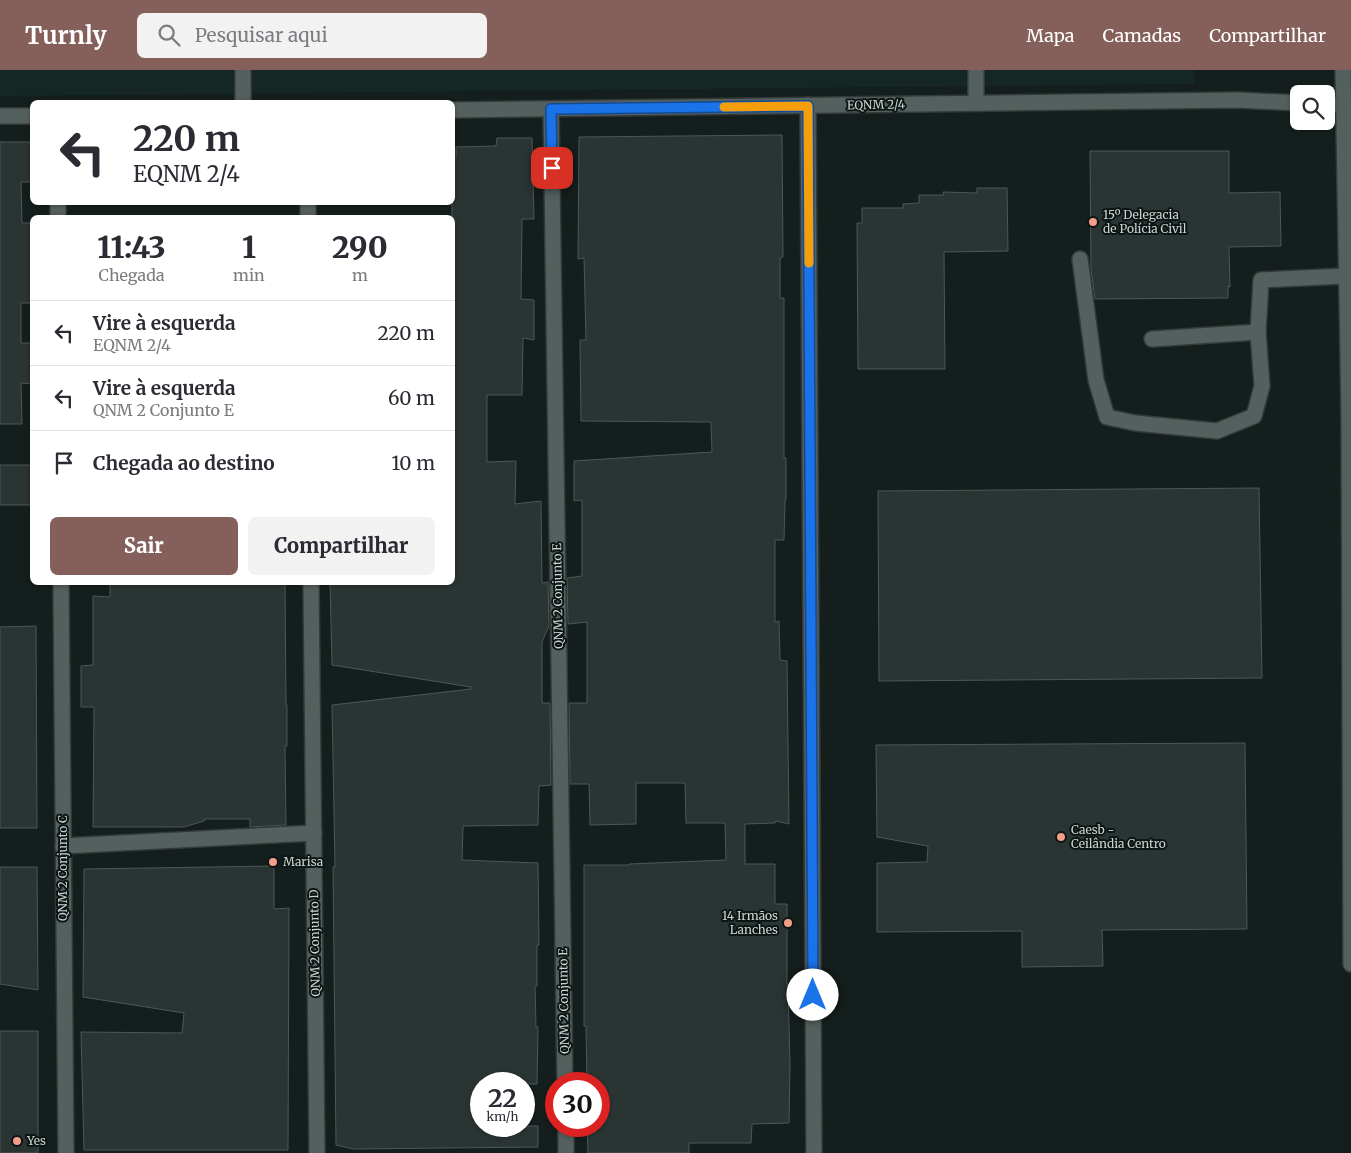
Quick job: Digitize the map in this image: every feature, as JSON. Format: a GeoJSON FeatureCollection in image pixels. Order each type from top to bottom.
{"type":"FeatureCollection","features":[{"type":"Feature","properties":{"kind":"street"},"geometry":{"type":"LineString","coordinates":[[243,70],[243,100]]}},
{"type":"Feature","properties":{"kind":"street"},"geometry":{"type":"LineString","coordinates":[[976,70],[976,103]]}},
{"type":"Feature","properties":{"kind":"street"},"geometry":{"type":"LineString","coordinates":[[1343,70],[1350,409],[1351,964]]}},
{"type":"Feature","properties":{"kind":"street","name":"EQNM 2/4"},"geometry":{"type":"LineString","coordinates":[[455,110],[1238,100],[1290,103]]}},
{"type":"Feature","properties":{"kind":"street"},"geometry":{"type":"LineString","coordinates":[[1335,105],[1343,105]]}},
{"type":"Feature","properties":{"kind":"street"},"geometry":{"type":"LineString","coordinates":[[808,106],[814,1153]]}},
{"type":"Feature","properties":{"kind":"street","name":"QNM 2 Conjunto E"},"geometry":{"type":"LineString","coordinates":[[551,109],[565,1072]]}},
{"type":"Feature","properties":{"kind":"street"},"geometry":{"type":"LineString","coordinates":[[0,116],[30,116]]}},
{"type":"Feature","properties":{"kind":"street"},"geometry":{"type":"LineString","coordinates":[[1080,259],[1096,380],[1107,417],[1134,423],[1217,431],[1254,416],[1262,386],[1258,332],[1261,280],[1346,276]]}},
{"type":"Feature","properties":{"kind":"street"},"geometry":{"type":"LineString","coordinates":[[1152,339],[1258,332]]}},
{"type":"Feature","properties":{"kind":"street","name":"QNM 2 Conjunto C"},"geometry":{"type":"LineString","coordinates":[[61,585],[66,1153]]}},
{"type":"Feature","properties":{"kind":"street","name":"QNM 2 Conjunto D"},"geometry":{"type":"LineString","coordinates":[[311,585],[317,1153]]}},
{"type":"Feature","properties":{"kind":"street"},"geometry":{"type":"LineString","coordinates":[[63,846],[314,833]]}},
{"type":"Feature","properties":{"kind":"street"},"geometry":{"type":"LineString","coordinates":[[566,1137],[566,1153]]}},
{"type":"Feature","properties":{"kind":"shaded area"},"geometry":{"type":"Polygon","coordinates":[[[0,70],[1194,70],[1194,84],[0,96],[0,70]]]}},
{"type":"Feature","properties":{"kind":"building"},"geometry":{"type":"Polygon","coordinates":[[[782,135],[783,257],[780,258],[780,298],[784,298],[784,458],[786,458],[786,500],[784,540],[775,540],[775,622],[779,621],[780,660],[787,661],[789,824],[776,821],[775,823],[745,824],[745,864],[775,864],[775,904],[787,904],[790,1065],[789,1123],[752,1124],[751,1143],[689,1143],[689,1153],[588,1153],[587,1137],[610,1137],[610,1072],[587,1072],[586,1026],[584,1026],[584,865],[629,865],[726,860],[725,823],[686,823],[685,783],[636,783],[636,824],[590,825],[589,784],[570,784],[569,703],[587,703],[587,622],[568,624],[567,578],[582,576],[582,500],[574,501],[574,461],[712,452],[711,422],[581,421],[580,340],[586,340],[584,258],[578,259],[579,137],[782,135]]]}},
{"type":"Feature","properties":{"kind":"building"},"geometry":{"type":"Polygon","coordinates":[[[497,138],[532,138],[534,219],[522,219],[521,299],[534,300],[534,340],[523,338],[522,395],[487,395],[487,462],[516,461],[515,504],[541,501],[542,583],[548,582],[549,626],[542,642],[542,703],[550,703],[551,785],[539,786],[538,825],[463,826],[462,860],[538,863],[539,945],[537,945],[537,986],[535,986],[536,1027],[538,1027],[537,1084],[535,1084],[535,1072],[470,1072],[470,1137],[535,1137],[535,1126],[538,1126],[538,1147],[353,1149],[336,1145],[333,867],[335,867],[332,705],[471,689],[471,687],[332,665],[330,585],[455,585],[455,215],[452,215],[452,205],[455,205],[456,147],[496,146],[497,138]]]}},
{"type":"Feature","properties":{"kind":"building"},"geometry":{"type":"Polygon","coordinates":[[[0,142],[30,142],[30,182],[21,182],[22,223],[30,223],[30,303],[21,303],[21,343],[30,343],[30,384],[21,383],[22,424],[0,424],[0,142]]]}},
{"type":"Feature","properties":{"kind":"building"},"geometry":{"type":"Polygon","coordinates":[[[1090,151],[1229,151],[1229,193],[1280,192],[1281,246],[1229,247],[1230,287],[1228,286],[1228,298],[1095,299],[1091,269],[1090,151]]]}},
{"type":"Feature","properties":{"kind":"building"},"geometry":{"type":"Polygon","coordinates":[[[977,188],[1007,188],[1008,251],[944,252],[945,369],[858,369],[857,223],[862,223],[862,208],[903,208],[903,204],[919,203],[919,195],[944,195],[943,192],[977,193],[977,188]]]}},
{"type":"Feature","properties":{"kind":"building"},"geometry":{"type":"Polygon","coordinates":[[[0,465],[30,465],[30,505],[0,505],[0,465]]]}},
{"type":"Feature","properties":{"kind":"building"},"geometry":{"type":"Polygon","coordinates":[[[1259,488],[1262,678],[879,681],[878,491],[1259,488]]]}},
{"type":"Feature","properties":{"kind":"building"},"geometry":{"type":"Polygon","coordinates":[[[110,585],[285,585],[286,825],[250,827],[250,819],[204,819],[204,821],[184,827],[93,827],[94,707],[81,707],[81,666],[93,665],[93,596],[110,597],[110,585]]]}},
{"type":"Feature","properties":{"kind":"building"},"geometry":{"type":"Polygon","coordinates":[[[36,626],[37,828],[0,828],[0,627],[36,626]]]}},
{"type":"Feature","properties":{"kind":"building","name":"Caesb - Ceilândia Centro"},"geometry":{"type":"Polygon","coordinates":[[[1245,743],[1247,929],[1102,930],[1103,966],[1022,967],[1022,931],[877,932],[877,863],[927,862],[928,846],[877,837],[876,745],[1245,743]]]}},
{"type":"Feature","properties":{"kind":"building"},"geometry":{"type":"Polygon","coordinates":[[[274,866],[274,909],[289,908],[288,1150],[84,1150],[81,1032],[182,1033],[184,1013],[83,997],[84,869],[274,866]]]}},
{"type":"Feature","properties":{"kind":"building"},"geometry":{"type":"Polygon","coordinates":[[[0,867],[37,867],[38,990],[0,984],[0,867]]]}},
{"type":"Feature","properties":{"kind":"building"},"geometry":{"type":"Polygon","coordinates":[[[0,1031],[38,1031],[38,1153],[0,1153],[0,1031]]]}},
{"type":"Feature","properties":{"kind":"slow traffic"},"geometry":{"type":"LineString","coordinates":[[724,107],[808,106],[809,263]]}},
{"type":"Feature","properties":{"kind":"place","name":"15º Delegacia de Polícia Civil"},"geometry":{"type":"Point","coordinates":[1093,222]}},
{"type":"Feature","properties":{"kind":"place","name":"Caesb - Ceilândia Centro"},"geometry":{"type":"Point","coordinates":[1061,837]}},
{"type":"Feature","properties":{"kind":"place","name":"Marisa"},"geometry":{"type":"Point","coordinates":[273,862]}},
{"type":"Feature","properties":{"kind":"place","name":"14 Irmãos Lanches"},"geometry":{"type":"Point","coordinates":[788,923]}},
{"type":"Feature","properties":{"kind":"place","name":"Yes"},"geometry":{"type":"Point","coordinates":[17,1141]}},
{"type":"Feature","properties":{"kind":"route"},"geometry":{"type":"LineString","coordinates":[[552,168],[551,109],[808,106],[813,995]]}}]}
